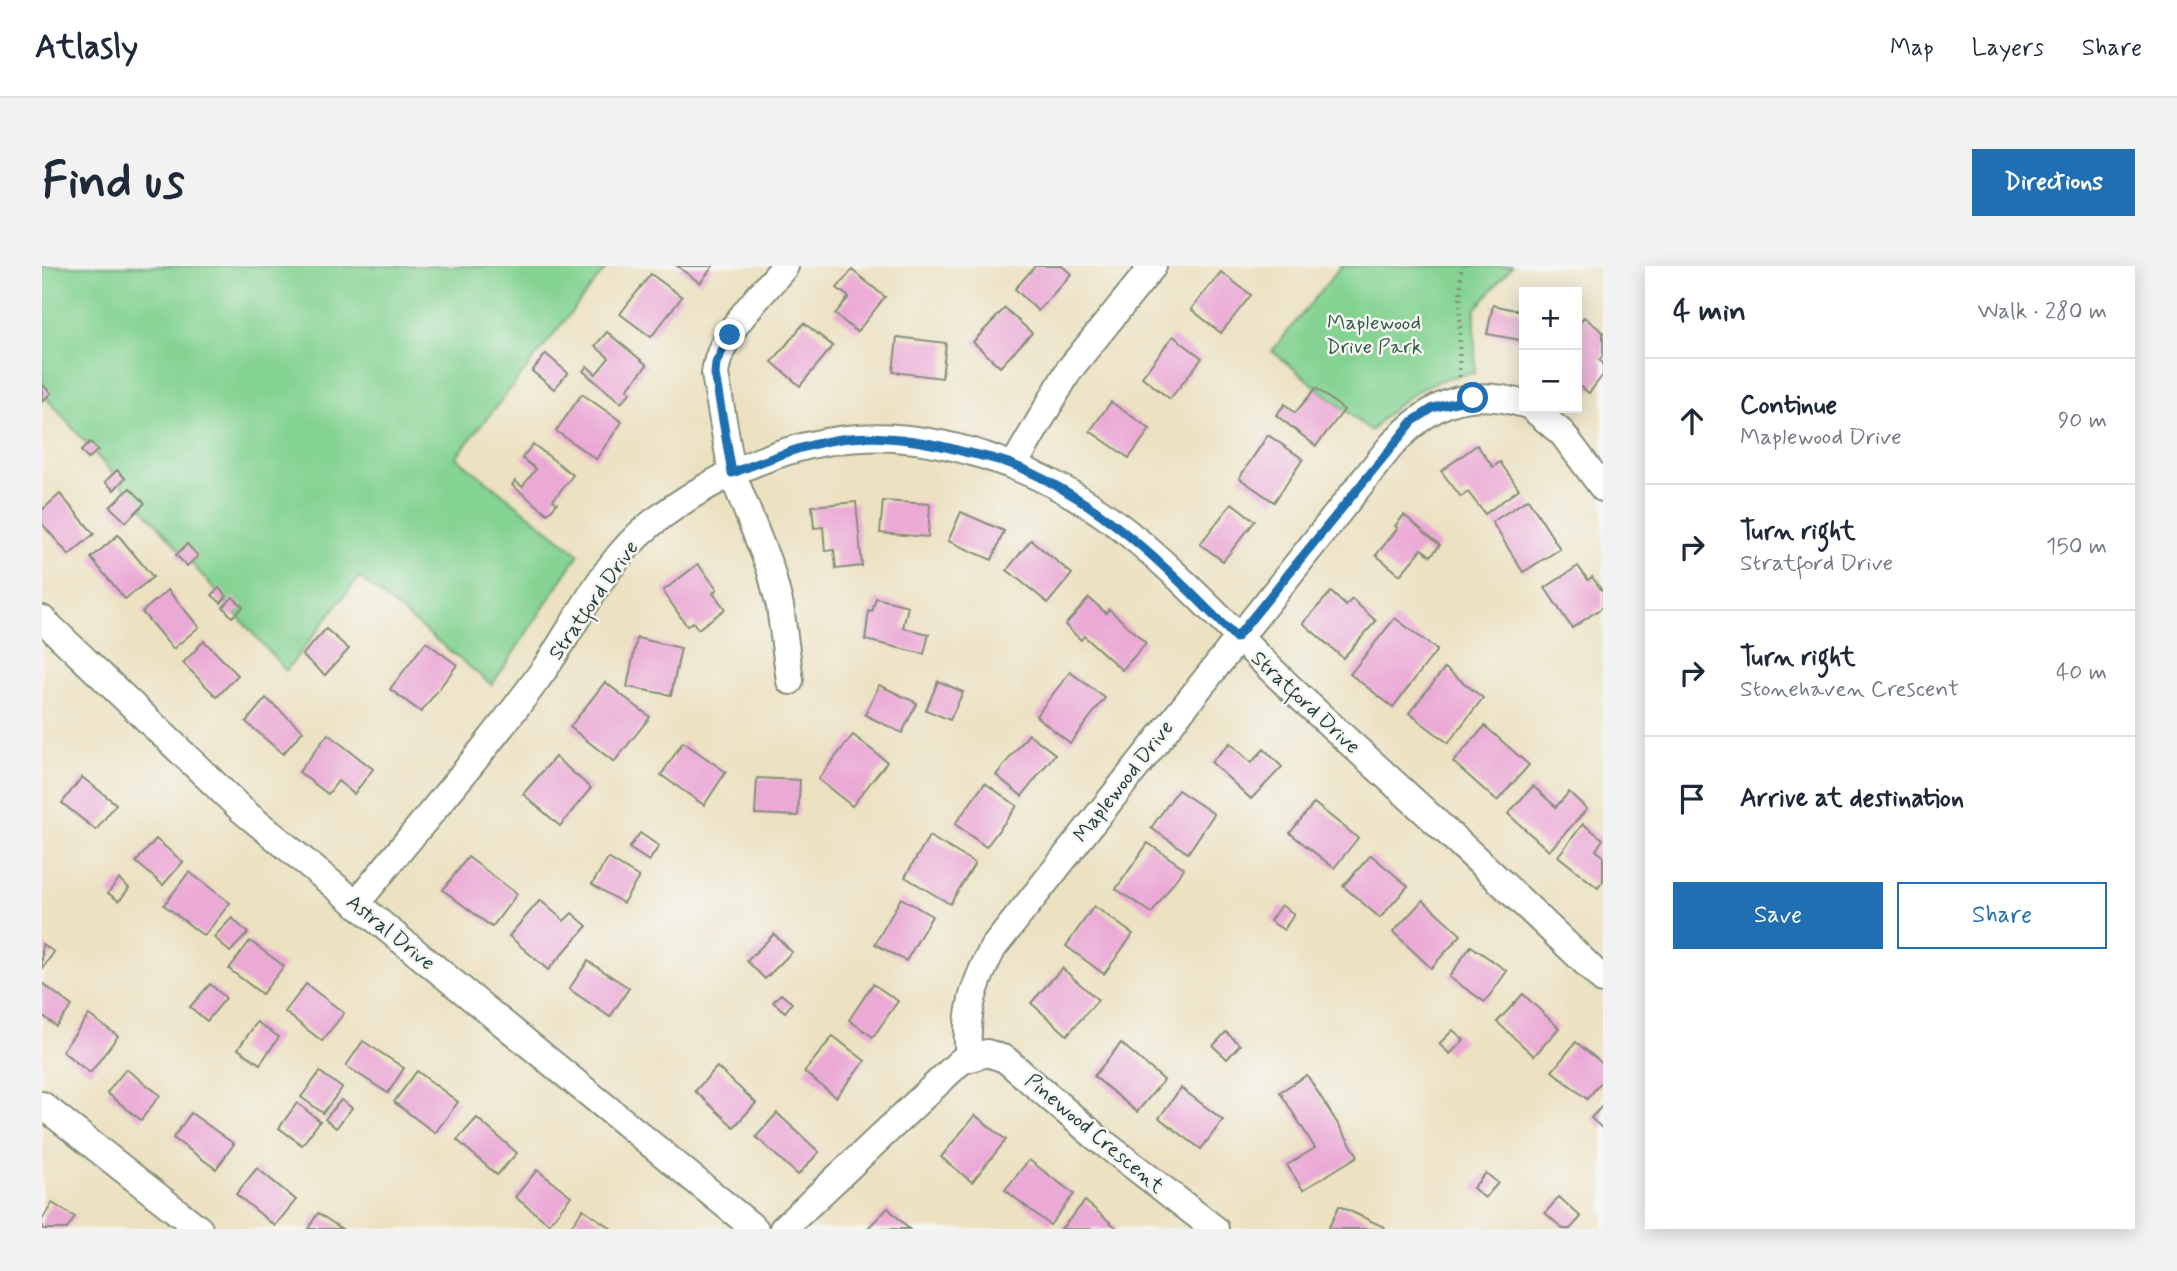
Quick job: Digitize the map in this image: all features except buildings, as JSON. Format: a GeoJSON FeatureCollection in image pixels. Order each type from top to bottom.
{"type":"FeatureCollection","features":[{"type":"Feature","properties":{"kind":"street"},"geometry":{"type":"LineString","coordinates":[[785,266],[730,335],[716,363],[717,393],[732,473],[771,568],[780,606],[790,681]]}},
{"type":"Feature","properties":{"kind":"street"},"geometry":{"type":"LineString","coordinates":[[1014,465],[1069,370],[1153,266]]}},
{"type":"Feature","properties":{"kind":"street","name":"Maplewood Drive"},"geometry":{"type":"LineString","coordinates":[[969,1058],[966,1026],[969,1007],[993,948],[1236,638],[1413,421],[1433,408],[1458,400],[1487,397],[1519,403]]}},
{"type":"Feature","properties":{"kind":"street"},"geometry":{"type":"LineString","coordinates":[[1538,413],[1562,433],[1603,488]]}},
{"type":"Feature","properties":{"kind":"street","name":"Stratford Drive"},"geometry":{"type":"LineString","coordinates":[[356,904],[544,670],[620,556],[647,527],[694,492],[732,473],[806,446],[849,438],[936,444],[1014,465],[1071,492],[1114,522],[1169,569],[1236,638],[1545,922],[1603,980]]}},
{"type":"Feature","properties":{"kind":"street","name":"Astral Drive"},"geometry":{"type":"LineString","coordinates":[[42,619],[243,811],[755,1229]]}},
{"type":"Feature","properties":{"kind":"street","name":"Pinewood Crescent"},"geometry":{"type":"LineString","coordinates":[[969,1058],[987,1053],[1005,1059],[1096,1137],[1215,1229]]}},
{"type":"Feature","properties":{"kind":"street"},"geometry":{"type":"LineString","coordinates":[[783,1229],[969,1058]]}},
{"type":"Feature","properties":{"kind":"street"},"geometry":{"type":"LineString","coordinates":[[42,1105],[199,1229]]}},
{"type":"Feature","properties":{"kind":"path"},"geometry":{"type":"LineString","coordinates":[[1458,400],[1461,266]]}},
{"type":"Feature","properties":{"kind":"green space"},"geometry":{"type":"Polygon","coordinates":[[[42,266],[608,266],[456,457],[579,554],[492,685],[359,577],[286,671],[42,393],[42,266]]]}},
{"type":"Feature","properties":{"kind":"green space","name":"Maplewood Drive Park"},"geometry":{"type":"Polygon","coordinates":[[[1341,266],[1512,266],[1475,310],[1475,373],[1444,379],[1417,391],[1393,409],[1371,431],[1272,351],[1341,266]]]}},
{"type":"Feature","properties":{"kind":"route"},"geometry":{"type":"LineString","coordinates":[[730,335],[716,363],[715,374],[732,473],[806,446],[849,438],[936,444],[1014,465],[1071,492],[1114,522],[1169,569],[1236,638],[1413,421],[1433,408],[1473,398]]}}]}
